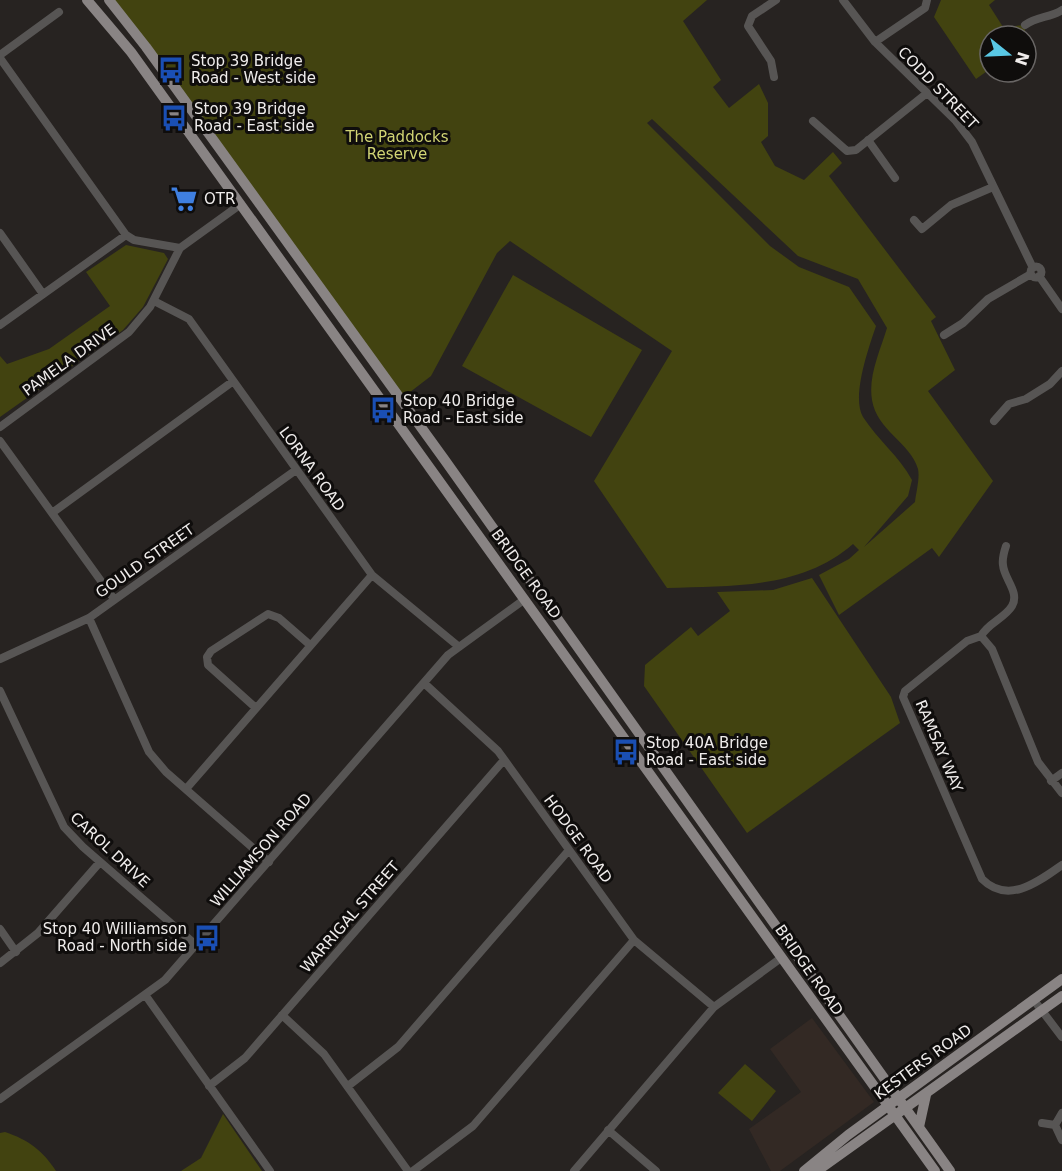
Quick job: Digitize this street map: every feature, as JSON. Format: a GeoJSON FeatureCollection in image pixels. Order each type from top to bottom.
{"type":"FeatureCollection","features":[{"type":"Feature","properties":{"kind":"main road","name":"BRIDGE ROAD"},"geometry":{"type":"LineString","coordinates":[[109,0],[122,14],[463,485],[950,1171]]}},
{"type":"Feature","properties":{"kind":"main road"},"geometry":{"type":"LineString","coordinates":[[121,0],[122,14]]}},
{"type":"Feature","properties":{"kind":"main road","name":"BRIDGE ROAD"},"geometry":{"type":"LineString","coordinates":[[89,1],[131,52],[241,204],[934,1171]]}},
{"type":"Feature","properties":{"kind":"main road"},"geometry":{"type":"LineString","coordinates":[[241,204],[252,196]]}},
{"type":"Feature","properties":{"kind":"main road"},"geometry":{"type":"LineString","coordinates":[[451,495],[463,485]]}},
{"type":"Feature","properties":{"kind":"main road"},"geometry":{"type":"LineString","coordinates":[[525,599],[537,590]]}},
{"type":"Feature","properties":{"kind":"main road"},"geometry":{"type":"LineString","coordinates":[[604,709],[615,700]]}},
{"type":"Feature","properties":{"kind":"main road"},"geometry":{"type":"LineString","coordinates":[[781,958],[793,950]]}},
{"type":"Feature","properties":{"kind":"main road","name":"KESTERS ROAD"},"geometry":{"type":"LineString","coordinates":[[804,1171],[888,1106],[1062,979]]}},
{"type":"Feature","properties":{"kind":"main road","name":"KESTERS ROAD"},"geometry":{"type":"LineString","coordinates":[[817,1171],[896,1117],[1062,996]]}},
{"type":"Feature","properties":{"kind":"main road"},"geometry":{"type":"LineString","coordinates":[[919,1127],[926,1095]]}},
{"type":"Feature","properties":{"kind":"street"},"geometry":{"type":"LineString","coordinates":[[774,77],[771,61],[748,26],[752,16],[776,0]]}},
{"type":"Feature","properties":{"kind":"street","name":"CODD STREET"},"geometry":{"type":"LineString","coordinates":[[843,0],[875,42],[956,122],[972,142],[1034,273],[1062,309]]}},
{"type":"Feature","properties":{"kind":"street"},"geometry":{"type":"LineString","coordinates":[[875,42],[925,9],[927,0]]}},
{"type":"Feature","properties":{"kind":"street"},"geometry":{"type":"LineString","coordinates":[[1026,24],[1034,18],[1054,15],[1062,10]]}},
{"type":"Feature","properties":{"kind":"street"},"geometry":{"type":"LineString","coordinates":[[59,12],[0,56],[126,235],[134,240],[180,248]]}},
{"type":"Feature","properties":{"kind":"street"},"geometry":{"type":"LineString","coordinates":[[813,121],[847,151],[856,150],[927,93]]}},
{"type":"Feature","properties":{"kind":"street"},"geometry":{"type":"LineString","coordinates":[[868,140],[895,178]]}},
{"type":"Feature","properties":{"kind":"street"},"geometry":{"type":"LineString","coordinates":[[914,220],[922,229],[951,205],[993,187]]}},
{"type":"Feature","properties":{"kind":"street","name":"PAMELA DRIVE"},"geometry":{"type":"LineString","coordinates":[[0,427],[122,339],[154,301],[180,248],[241,204]]}},
{"type":"Feature","properties":{"kind":"street"},"geometry":{"type":"LineString","coordinates":[[0,233],[43,294]]}},
{"type":"Feature","properties":{"kind":"street"},"geometry":{"type":"LineString","coordinates":[[0,325],[126,235]]}},
{"type":"Feature","properties":{"kind":"street"},"geometry":{"type":"LineString","coordinates":[[944,335],[963,323],[988,299],[1034,273]]}},
{"type":"Feature","properties":{"kind":"street","name":"LORNA ROAD"},"geometry":{"type":"LineString","coordinates":[[154,301],[189,320],[372,575],[458,646]]}},
{"type":"Feature","properties":{"kind":"street"},"geometry":{"type":"LineString","coordinates":[[994,421],[1010,404],[1026,399],[1050,384],[1062,371]]}},
{"type":"Feature","properties":{"kind":"street"},"geometry":{"type":"LineString","coordinates":[[52,513],[232,382]]}},
{"type":"Feature","properties":{"kind":"street"},"geometry":{"type":"LineString","coordinates":[[0,441],[114,599]]}},
{"type":"Feature","properties":{"kind":"street","name":"GOULD STREET"},"geometry":{"type":"LineString","coordinates":[[0,659],[89,618],[296,470]]}},
{"type":"Feature","properties":{"kind":"street"},"geometry":{"type":"LineString","coordinates":[[1006,546],[1002,562],[1012,588],[1014,601],[1011,608],[986,626],[981,636],[992,649],[1038,762],[1062,793]]}},
{"type":"Feature","properties":{"kind":"street"},"geometry":{"type":"LineString","coordinates":[[186,789],[372,575]]}},
{"type":"Feature","properties":{"kind":"street","name":"WILLIAMSON ROAD"},"geometry":{"type":"LineString","coordinates":[[0,1099],[146,996],[173,972],[458,646],[525,599]]}},
{"type":"Feature","properties":{"kind":"street"},"geometry":{"type":"LineString","coordinates":[[256,708],[208,665],[207,657],[211,651],[268,614],[279,618],[310,645]]}},
{"type":"Feature","properties":{"kind":"street"},"geometry":{"type":"LineString","coordinates":[[89,618],[146,747],[161,767],[268,862]]}},
{"type":"Feature","properties":{"kind":"street","name":"RAMSAY WAY"},"geometry":{"type":"LineString","coordinates":[[981,636],[968,641],[908,687],[903,697],[982,879],[995,889],[1012,891],[1038,882],[1062,865]]}},
{"type":"Feature","properties":{"kind":"street","name":"HODGE ROAD"},"geometry":{"type":"LineString","coordinates":[[424,683],[494,746],[634,940],[714,1007]]}},
{"type":"Feature","properties":{"kind":"street","name":"CAROL DRIVE"},"geometry":{"type":"LineString","coordinates":[[0,691],[2,700],[57,818],[71,835],[100,862],[196,945]]}},
{"type":"Feature","properties":{"kind":"street","name":"WARRIGAL STREET"},"geometry":{"type":"LineString","coordinates":[[210,1086],[240,1063],[504,760]]}},
{"type":"Feature","properties":{"kind":"street"},"geometry":{"type":"LineString","coordinates":[[1051,781],[1062,773]]}},
{"type":"Feature","properties":{"kind":"street"},"geometry":{"type":"LineString","coordinates":[[348,1086],[392,1052],[569,850]]}},
{"type":"Feature","properties":{"kind":"street"},"geometry":{"type":"LineString","coordinates":[[0,963],[48,923],[100,862]]}},
{"type":"Feature","properties":{"kind":"street"},"geometry":{"type":"LineString","coordinates":[[0,929],[16,952]]}},
{"type":"Feature","properties":{"kind":"street"},"geometry":{"type":"LineString","coordinates":[[413,1171],[473,1126],[634,940]]}},
{"type":"Feature","properties":{"kind":"street"},"geometry":{"type":"LineString","coordinates":[[574,1171],[714,1007],[781,958]]}},
{"type":"Feature","properties":{"kind":"street"},"geometry":{"type":"LineString","coordinates":[[146,996],[270,1171]]}},
{"type":"Feature","properties":{"kind":"street"},"geometry":{"type":"LineString","coordinates":[[1034,999],[1062,1037]]}},
{"type":"Feature","properties":{"kind":"street"},"geometry":{"type":"LineString","coordinates":[[282,1015],[319,1048],[408,1171]]}},
{"type":"Feature","properties":{"kind":"street"},"geometry":{"type":"LineString","coordinates":[[1055,1125],[1062,1113]]}},
{"type":"Feature","properties":{"kind":"street"},"geometry":{"type":"LineString","coordinates":[[1042,1123],[1055,1125]]}},
{"type":"Feature","properties":{"kind":"street"},"geometry":{"type":"LineString","coordinates":[[1055,1125],[1062,1140]]}},
{"type":"Feature","properties":{"kind":"street"},"geometry":{"type":"LineString","coordinates":[[608,1131],[656,1171]]}},
{"type":"Feature","properties":{"kind":"shaded area"},"geometry":{"type":"Polygon","coordinates":[[[812,1018],[874,1102],[780,1171],[771,1171],[749,1129],[801,1092],[770,1049],[812,1018]]]}},
{"type":"Feature","properties":{"kind":"green space","name":"The Paddocks Reserve"},"geometry":{"type":"Polygon","coordinates":[[[111,0],[707,0],[683,21],[721,80],[713,87],[729,108],[759,84],[768,103],[768,136],[761,142],[775,166],[804,180],[833,152],[842,163],[829,176],[936,317],[931,321],[955,370],[928,391],[993,481],[939,557],[932,548],[839,615],[819,575],[849,559],[859,550],[853,544],[833,559],[811,570],[789,577],[741,585],[667,588],[594,481],[672,351],[510,241],[497,253],[431,376],[401,399],[111,0]],[[652,119],[647,123],[770,246],[799,267],[849,287],[876,326],[862,372],[860,408],[863,417],[912,480],[908,496],[864,547],[915,502],[918,481],[918,469],[914,460],[880,420],[872,400],[873,373],[887,328],[858,279],[798,256],[652,119]]]}},
{"type":"Feature","properties":{"kind":"green space"},"geometry":{"type":"Polygon","coordinates":[[[941,0],[995,0],[989,5],[1001,24],[978,24],[978,78],[976,79],[934,17],[941,0]]]}},
{"type":"Feature","properties":{"kind":"green space"},"geometry":{"type":"Polygon","coordinates":[[[126,245],[164,253],[168,259],[143,307],[123,330],[0,417],[0,356],[7,364],[49,349],[110,306],[86,272],[126,245]]]}},
{"type":"Feature","properties":{"kind":"green space"},"geometry":{"type":"Polygon","coordinates":[[[513,275],[642,350],[591,437],[462,366],[513,275]]]}},
{"type":"Feature","properties":{"kind":"green space"},"geometry":{"type":"Polygon","coordinates":[[[812,578],[891,697],[900,723],[747,833],[644,686],[645,665],[691,627],[698,636],[730,611],[717,592],[773,590],[812,578]]]}},
{"type":"Feature","properties":{"kind":"green space"},"geometry":{"type":"Polygon","coordinates":[[[745,1064],[776,1091],[752,1121],[718,1093],[745,1064]]]}},
{"type":"Feature","properties":{"kind":"green space"},"geometry":{"type":"Polygon","coordinates":[[[223,1114],[262,1171],[181,1171],[201,1158],[223,1114]]]}},
{"type":"Feature","properties":{"kind":"green space"},"geometry":{"type":"Polygon","coordinates":[[[5,1132],[35,1147],[56,1171],[0,1171],[0,1133],[5,1132]]]}},
{"type":"Feature","properties":{"kind":"place","name":"Stop 39 Bridge Road - West side"},"geometry":{"type":"Point","coordinates":[171,70]}},
{"type":"Feature","properties":{"kind":"place","name":"Stop 39 Bridge Road - East side"},"geometry":{"type":"Point","coordinates":[174,118]}},
{"type":"Feature","properties":{"kind":"place","name":"OTR"},"geometry":{"type":"Point","coordinates":[184,199]}},
{"type":"Feature","properties":{"kind":"place","name":"Stop 40 Bridge Road - East side"},"geometry":{"type":"Point","coordinates":[383,410]}},
{"type":"Feature","properties":{"kind":"place","name":"Stop 40A Bridge Road - East side"},"geometry":{"type":"Point","coordinates":[626,752]}},
{"type":"Feature","properties":{"kind":"place","name":"Stop 40 Williamson Road - North side"},"geometry":{"type":"Point","coordinates":[207,938]}}]}
